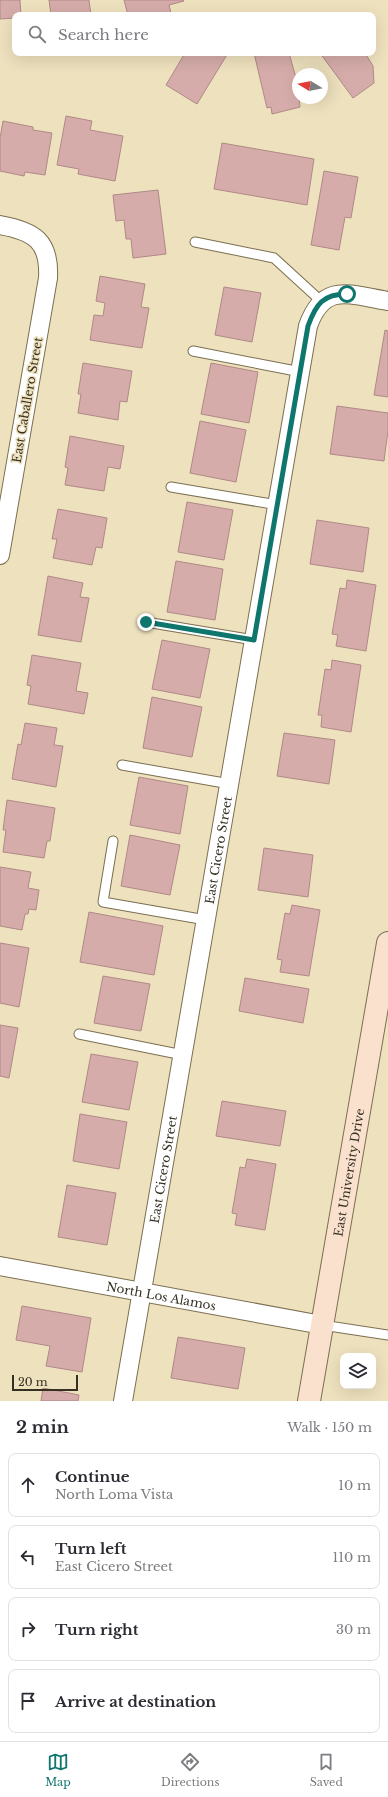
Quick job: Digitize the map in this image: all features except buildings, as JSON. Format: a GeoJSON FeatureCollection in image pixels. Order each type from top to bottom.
{"type":"FeatureCollection","features":[{"type":"Feature","properties":{"kind":"main road","name":"East University Drive"},"geometry":{"type":"LineString","coordinates":[[309,1401],[388,943]]}},
{"type":"Feature","properties":{"kind":"street","name":"East Caballero Street"},"geometry":{"type":"LineString","coordinates":[[0,225],[26,232],[35,237],[42,245],[47,255],[48,278],[0,555]]}},
{"type":"Feature","properties":{"kind":"street"},"geometry":{"type":"LineString","coordinates":[[321,301],[328,296],[337,294],[388,301]]}},
{"type":"Feature","properties":{"kind":"street","name":"East Cicero Street"},"geometry":{"type":"LineString","coordinates":[[123,1401],[308,326],[315,309],[321,301]]}},
{"type":"Feature","properties":{"kind":"street","name":"North Los Alamos"},"geometry":{"type":"LineString","coordinates":[[0,1266],[322,1325]]}},
{"type":"Feature","properties":{"kind":"lane"},"geometry":{"type":"LineString","coordinates":[[195,242],[274,258],[321,301]]}},
{"type":"Feature","properties":{"kind":"lane"},"geometry":{"type":"LineString","coordinates":[[193,351],[300,372]]}},
{"type":"Feature","properties":{"kind":"lane"},"geometry":{"type":"LineString","coordinates":[[171,487],[278,505]]}},
{"type":"Feature","properties":{"kind":"lane"},"geometry":{"type":"LineString","coordinates":[[146,622],[254,640]]}},
{"type":"Feature","properties":{"kind":"lane"},"geometry":{"type":"LineString","coordinates":[[122,765],[230,784]]}},
{"type":"Feature","properties":{"kind":"lane"},"geometry":{"type":"LineString","coordinates":[[113,841],[103,902],[206,920]]}},
{"type":"Feature","properties":{"kind":"lane"},"geometry":{"type":"LineString","coordinates":[[78,1034],[183,1055]]}},
{"type":"Feature","properties":{"kind":"lane"},"geometry":{"type":"LineString","coordinates":[[322,1325],[388,1335]]}},
{"type":"Feature","properties":{"kind":"route"},"geometry":{"type":"LineString","coordinates":[[146,622],[254,640],[308,326],[315,309],[321,301],[328,296],[347,294]]}}]}
